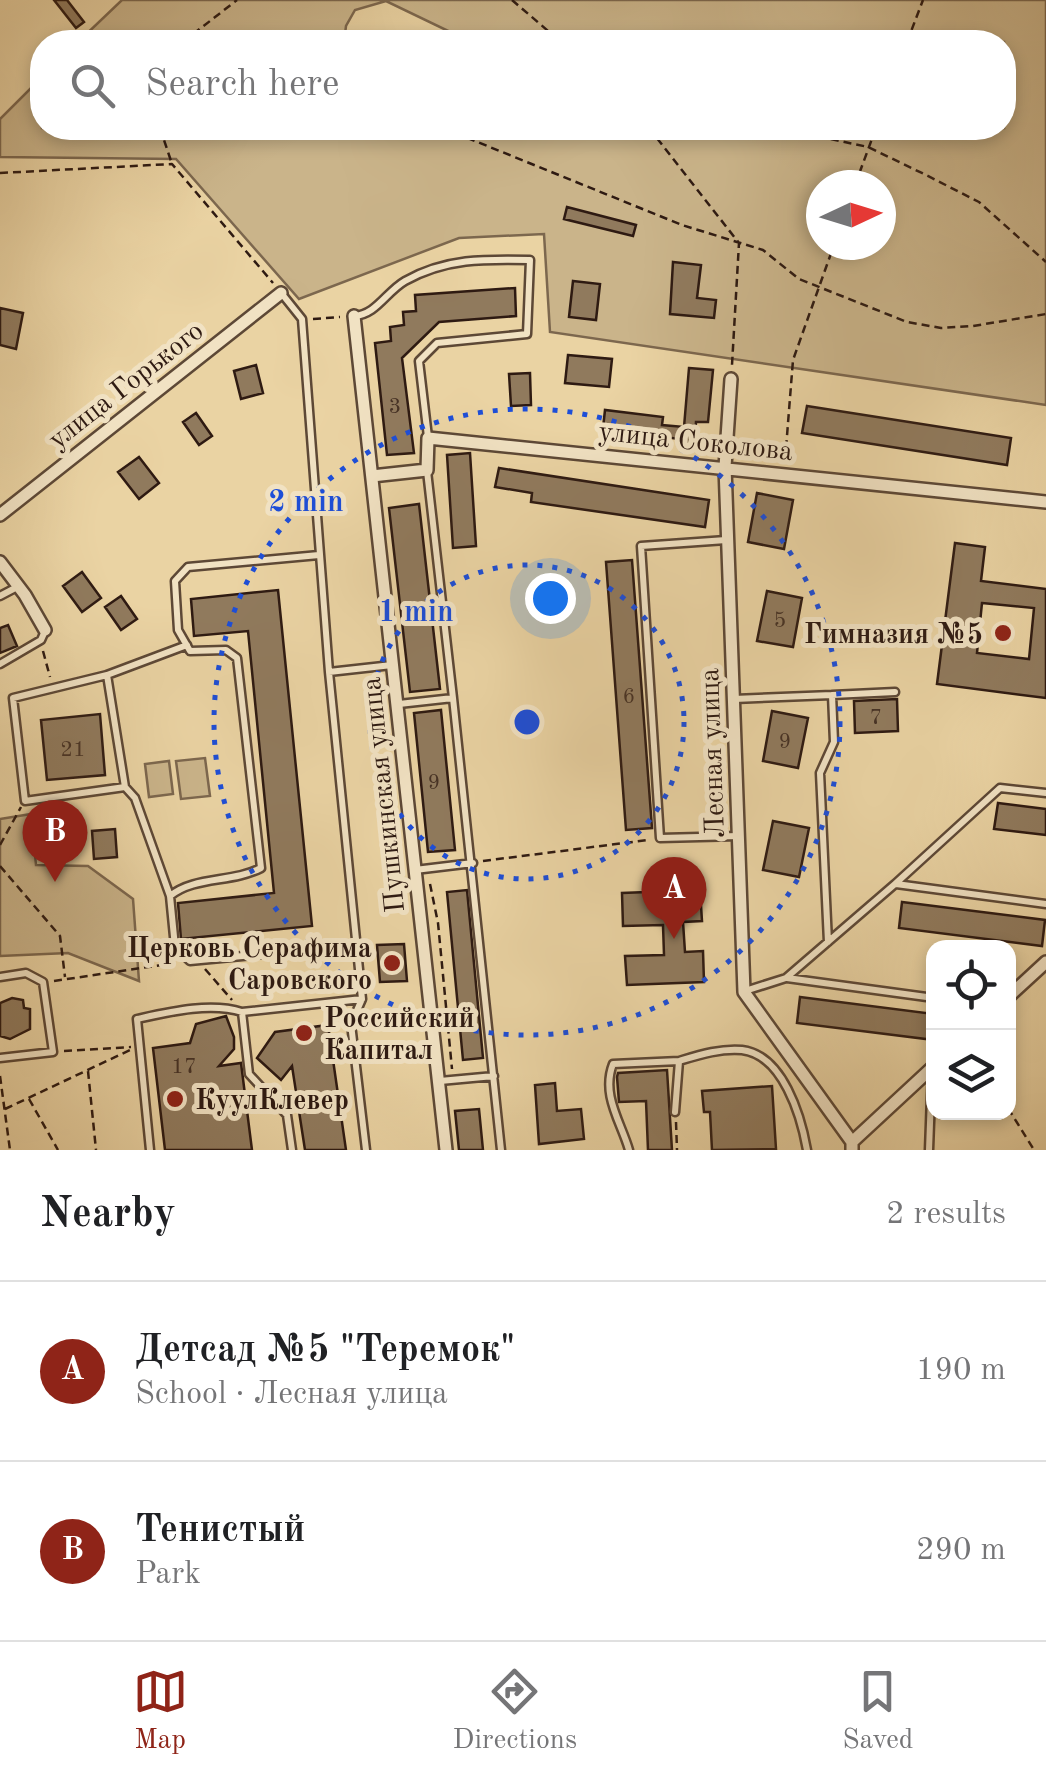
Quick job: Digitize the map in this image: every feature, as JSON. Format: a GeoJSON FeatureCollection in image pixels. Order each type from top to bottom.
{"type":"FeatureCollection","features":[{"type":"Feature","properties":{"kind":"street","name":"улица Горького"},"geometry":{"type":"LineString","coordinates":[[0,515],[281,293]]}},
{"type":"Feature","properties":{"kind":"street","name":"Пушкинская улица"},"geometry":{"type":"LineString","coordinates":[[354,316],[446,1150]]}},
{"type":"Feature","properties":{"kind":"street","name":"Лесная улица"},"geometry":{"type":"LineString","coordinates":[[731,378],[725,467],[744,992]]}},
{"type":"Feature","properties":{"kind":"street","name":"улица Соколова"},"geometry":{"type":"LineString","coordinates":[[428,438],[1046,502]]}},
{"type":"Feature","properties":{"kind":"street"},"geometry":{"type":"LineString","coordinates":[[372,476],[427,470],[428,438]]}},
{"type":"Feature","properties":{"kind":"street"},"geometry":{"type":"LineString","coordinates":[[0,562],[18,586],[43,635]]}},
{"type":"Feature","properties":{"kind":"street"},"geometry":{"type":"LineString","coordinates":[[1016,990],[1046,962]]}},
{"type":"Feature","properties":{"kind":"street"},"geometry":{"type":"LineString","coordinates":[[744,992],[852,1146],[926,1074]]}},
{"type":"Feature","properties":{"kind":"lane"},"geometry":{"type":"LineString","coordinates":[[354,316],[365,316],[404,282],[467,258],[530,260],[527,334],[438,343],[419,362],[428,438]]}},
{"type":"Feature","properties":{"kind":"lane"},"geometry":{"type":"LineString","coordinates":[[281,293],[302,320],[329,672],[362,999],[351,1024],[366,1150]]}},
{"type":"Feature","properties":{"kind":"lane"},"geometry":{"type":"LineString","coordinates":[[427,470],[473,862],[501,1150]]}},
{"type":"Feature","properties":{"kind":"lane"},"geometry":{"type":"LineString","coordinates":[[728,540],[641,546],[660,838],[738,836]]}},
{"type":"Feature","properties":{"kind":"lane"},"geometry":{"type":"LineString","coordinates":[[170,896],[181,886],[244,877],[261,868],[237,658],[226,650],[190,651],[178,630],[175,581],[188,567],[319,554]]}},
{"type":"Feature","properties":{"kind":"lane"},"geometry":{"type":"LineString","coordinates":[[0,596],[18,586]]}},
{"type":"Feature","properties":{"kind":"lane"},"geometry":{"type":"LineString","coordinates":[[0,664],[43,635]]}},
{"type":"Feature","properties":{"kind":"lane"},"geometry":{"type":"LineString","coordinates":[[125,787],[25,801],[13,698],[107,674],[187,645]]}},
{"type":"Feature","properties":{"kind":"lane"},"geometry":{"type":"LineString","coordinates":[[329,672],[394,665]]}},
{"type":"Feature","properties":{"kind":"lane"},"geometry":{"type":"LineString","coordinates":[[107,674],[125,787],[135,798],[170,896],[175,947],[194,961],[357,945]]}},
{"type":"Feature","properties":{"kind":"lane"},"geometry":{"type":"LineString","coordinates":[[734,699],[894,692]]}},
{"type":"Feature","properties":{"kind":"lane"},"geometry":{"type":"LineString","coordinates":[[828,942],[820,773],[834,742],[832,696]]}},
{"type":"Feature","properties":{"kind":"lane"},"geometry":{"type":"LineString","coordinates":[[398,704],[453,698]]}},
{"type":"Feature","properties":{"kind":"lane"},"geometry":{"type":"LineString","coordinates":[[744,992],[786,978],[1000,788],[1046,793]]}},
{"type":"Feature","properties":{"kind":"lane"},"geometry":{"type":"LineString","coordinates":[[415,870],[473,862]]}},
{"type":"Feature","properties":{"kind":"lane"},"geometry":{"type":"LineString","coordinates":[[895,884],[1046,904]]}},
{"type":"Feature","properties":{"kind":"lane"},"geometry":{"type":"LineString","coordinates":[[0,977],[26,973],[42,982],[53,1052],[0,1058]]}},
{"type":"Feature","properties":{"kind":"lane"},"geometry":{"type":"LineString","coordinates":[[786,978],[926,997]]}},
{"type":"Feature","properties":{"kind":"lane"},"geometry":{"type":"LineString","coordinates":[[150,1150],[138,1019],[168,1012],[228,1007],[242,1012],[362,999]]}},
{"type":"Feature","properties":{"kind":"lane"},"geometry":{"type":"LineString","coordinates":[[242,1012],[249,1074],[288,1115],[292,1150]]}},
{"type":"Feature","properties":{"kind":"lane"},"geometry":{"type":"LineString","coordinates":[[628,1150],[612,1108],[613,1064],[679,1061],[707,1053],[742,1050],[764,1058],[784,1086],[802,1121],[807,1150]]}},
{"type":"Feature","properties":{"kind":"lane"},"geometry":{"type":"LineString","coordinates":[[675,1112],[679,1061]]}},
{"type":"Feature","properties":{"kind":"lane"},"geometry":{"type":"LineString","coordinates":[[439,1081],[494,1076]]}},
{"type":"Feature","properties":{"kind":"lane"},"geometry":{"type":"LineString","coordinates":[[929,1150],[930,1120]]}},
{"type":"Feature","properties":{"kind":"path"},"geometry":{"type":"LineString","coordinates":[[198,30],[237,0]]}},
{"type":"Feature","properties":{"kind":"path"},"geometry":{"type":"LineString","coordinates":[[512,0],[547,30]]}},
{"type":"Feature","properties":{"kind":"path"},"geometry":{"type":"LineString","coordinates":[[912,30],[923,0]]}},
{"type":"Feature","properties":{"kind":"path"},"geometry":{"type":"LineString","coordinates":[[164,140],[172,164],[281,293]]}},
{"type":"Feature","properties":{"kind":"path"},"geometry":{"type":"LineString","coordinates":[[473,140],[682,225],[763,250],[799,279],[907,322],[941,328],[1046,314]]}},
{"type":"Feature","properties":{"kind":"path"},"geometry":{"type":"LineString","coordinates":[[659,140],[739,243],[731,378]]}},
{"type":"Feature","properties":{"kind":"path"},"geometry":{"type":"LineString","coordinates":[[836,140],[868,147],[979,202],[1046,262]]}},
{"type":"Feature","properties":{"kind":"path"},"geometry":{"type":"LineString","coordinates":[[860,170],[871,140]]}},
{"type":"Feature","properties":{"kind":"path"},"geometry":{"type":"LineString","coordinates":[[0,173],[172,164]]}},
{"type":"Feature","properties":{"kind":"path"},"geometry":{"type":"LineString","coordinates":[[784,473],[793,360],[829,260]]}},
{"type":"Feature","properties":{"kind":"path"},"geometry":{"type":"LineString","coordinates":[[302,320],[354,316]]}},
{"type":"Feature","properties":{"kind":"path"},"geometry":{"type":"LineString","coordinates":[[43,635],[52,688]]}},
{"type":"Feature","properties":{"kind":"path"},"geometry":{"type":"LineString","coordinates":[[0,845],[25,801]]}},
{"type":"Feature","properties":{"kind":"path"},"geometry":{"type":"LineString","coordinates":[[473,862],[660,838]]}},
{"type":"Feature","properties":{"kind":"path"},"geometry":{"type":"LineString","coordinates":[[0,866],[60,936],[66,979]]}},
{"type":"Feature","properties":{"kind":"path"},"geometry":{"type":"LineString","coordinates":[[42,982],[194,961],[242,1012]]}},
{"type":"Feature","properties":{"kind":"path"},"geometry":{"type":"LineString","coordinates":[[53,1052],[139,1046]]}},
{"type":"Feature","properties":{"kind":"path"},"geometry":{"type":"LineString","coordinates":[[5,1109],[139,1046]]}},
{"type":"Feature","properties":{"kind":"path"},"geometry":{"type":"LineString","coordinates":[[88,1070],[96,1150]]}},
{"type":"Feature","properties":{"kind":"path"},"geometry":{"type":"LineString","coordinates":[[0,1076],[10,1150]]}},
{"type":"Feature","properties":{"kind":"path"},"geometry":{"type":"LineString","coordinates":[[28,1098],[58,1150]]}},
{"type":"Feature","properties":{"kind":"path"},"geometry":{"type":"LineString","coordinates":[[675,1112],[677,1150]]}},
{"type":"Feature","properties":{"kind":"path"},"geometry":{"type":"LineString","coordinates":[[1015,1120],[1034,1150]]}},
{"type":"Feature","properties":{"kind":"shaded area"},"geometry":{"type":"Polygon","coordinates":[[[122,0],[1046,0],[1046,405],[550,332],[544,234],[459,238],[299,299],[176,159],[0,157],[0,119],[30,89],[30,140],[1016,140],[1016,30],[446,30],[386,1],[355,10],[346,30],[91,30],[122,0]]]}},
{"type":"Feature","properties":{"kind":"shaded area"},"geometry":{"type":"Polygon","coordinates":[[[205,758],[210,796],[181,799],[176,761],[205,758]]]}},
{"type":"Feature","properties":{"kind":"shaded area"},"geometry":{"type":"Polygon","coordinates":[[[169,761],[173,794],[149,797],[145,764],[169,761]]]}},
{"type":"Feature","properties":{"kind":"shaded area"},"geometry":{"type":"Polygon","coordinates":[[[31,814],[36,865],[88,866],[133,899],[139,981],[68,953],[0,956],[0,819],[31,814]]]}},
{"type":"Feature","properties":{"kind":"building"},"geometry":{"type":"Polygon","coordinates":[[[54,0],[67,0],[84,22],[76,28],[54,0]]]}},
{"type":"Feature","properties":{"kind":"building"},"geometry":{"type":"Polygon","coordinates":[[[567,207],[636,225],[633,236],[564,219],[567,207]]]}},
{"type":"Feature","properties":{"kind":"building"},"geometry":{"type":"Polygon","coordinates":[[[673,262],[701,265],[697,298],[716,300],[714,318],[670,314],[673,262]]]}},
{"type":"Feature","properties":{"kind":"building"},"geometry":{"type":"Polygon","coordinates":[[[573,281],[600,284],[596,320],[569,317],[573,281]]]}},
{"type":"Feature","properties":{"kind":"building"},"geometry":{"type":"Polygon","coordinates":[[[515,288],[516,316],[439,322],[402,358],[414,453],[387,455],[375,343],[391,341],[390,327],[404,325],[403,312],[416,311],[415,295],[515,288]]]}},
{"type":"Feature","properties":{"kind":"building"},"geometry":{"type":"Polygon","coordinates":[[[0,308],[23,313],[16,349],[0,345],[0,308]]]}},
{"type":"Feature","properties":{"kind":"building"},"geometry":{"type":"Polygon","coordinates":[[[568,355],[612,359],[609,387],[565,383],[568,355]]]}},
{"type":"Feature","properties":{"kind":"building"},"geometry":{"type":"Polygon","coordinates":[[[256,365],[263,393],[241,399],[234,371],[256,365]]]}},
{"type":"Feature","properties":{"kind":"building"},"geometry":{"type":"Polygon","coordinates":[[[689,368],[713,370],[708,422],[696,422],[695,437],[714,439],[714,448],[678,445],[679,439],[603,428],[605,410],[663,417],[662,425],[684,427],[689,368]]]}},
{"type":"Feature","properties":{"kind":"building"},"geometry":{"type":"Polygon","coordinates":[[[530,373],[531,405],[511,406],[509,374],[530,373]]]}},
{"type":"Feature","properties":{"kind":"building"},"geometry":{"type":"Polygon","coordinates":[[[807,406],[1011,438],[1007,465],[802,433],[807,406]]]}},
{"type":"Feature","properties":{"kind":"building"},"geometry":{"type":"Polygon","coordinates":[[[196,413],[212,436],[199,445],[183,422],[196,413]]]}},
{"type":"Feature","properties":{"kind":"building"},"geometry":{"type":"Polygon","coordinates":[[[470,453],[476,546],[453,548],[447,455],[470,453]]]}},
{"type":"Feature","properties":{"kind":"building"},"geometry":{"type":"Polygon","coordinates":[[[139,457],[159,483],[139,499],[118,472],[139,457]]]}},
{"type":"Feature","properties":{"kind":"building"},"geometry":{"type":"Polygon","coordinates":[[[499,468],[709,500],[705,527],[531,502],[532,493],[495,487],[499,468]]]}},
{"type":"Feature","properties":{"kind":"building"},"geometry":{"type":"Polygon","coordinates":[[[757,493],[793,500],[784,549],[748,542],[757,493]]]}},
{"type":"Feature","properties":{"kind":"building"},"geometry":{"type":"Polygon","coordinates":[[[419,504],[440,689],[410,692],[389,508],[419,504]]]}},
{"type":"Feature","properties":{"kind":"building"},"geometry":{"type":"Polygon","coordinates":[[[955,543],[985,547],[981,581],[1046,589],[1046,698],[937,684],[955,543]],[[982,603],[977,653],[1029,659],[1034,608],[982,603]]]}},
{"type":"Feature","properties":{"kind":"building"},"geometry":{"type":"Polygon","coordinates":[[[632,560],[652,828],[626,830],[606,562],[632,560]]]}},
{"type":"Feature","properties":{"kind":"building"},"geometry":{"type":"Polygon","coordinates":[[[82,572],[101,598],[82,612],[63,586],[82,572]]]}},
{"type":"Feature","properties":{"kind":"building"},"geometry":{"type":"Polygon","coordinates":[[[278,590],[312,926],[181,939],[178,903],[274,893],[248,631],[194,636],[191,599],[278,590]]]}},
{"type":"Feature","properties":{"kind":"building"},"geometry":{"type":"Polygon","coordinates":[[[767,591],[802,598],[793,647],[757,641],[767,591]]]}},
{"type":"Feature","properties":{"kind":"building"},"geometry":{"type":"Polygon","coordinates":[[[121,596],[137,619],[121,630],[105,607],[121,596]]]}},
{"type":"Feature","properties":{"kind":"building"},"geometry":{"type":"Polygon","coordinates":[[[8,625],[17,646],[0,653],[0,628],[8,625]]]}},
{"type":"Feature","properties":{"kind":"building"},"geometry":{"type":"Polygon","coordinates":[[[897,699],[898,731],[855,733],[854,701],[897,699]]]}},
{"type":"Feature","properties":{"kind":"building"},"geometry":{"type":"Polygon","coordinates":[[[441,710],[455,850],[428,852],[414,713],[441,710]]]}},
{"type":"Feature","properties":{"kind":"building"},"geometry":{"type":"Polygon","coordinates":[[[772,711],[808,718],[798,768],[763,761],[772,711]]]}},
{"type":"Feature","properties":{"kind":"building"},"geometry":{"type":"Polygon","coordinates":[[[100,714],[105,775],[47,780],[41,720],[100,714]]]}},
{"type":"Feature","properties":{"kind":"building"},"geometry":{"type":"Polygon","coordinates":[[[998,803],[1046,809],[1046,835],[994,829],[998,803]]]}},
{"type":"Feature","properties":{"kind":"building"},"geometry":{"type":"Polygon","coordinates":[[[773,821],[809,828],[799,877],[763,870],[773,821]]]}},
{"type":"Feature","properties":{"kind":"building"},"geometry":{"type":"Polygon","coordinates":[[[115,829],[117,857],[94,859],[92,831],[115,829]]]}},
{"type":"Feature","properties":{"kind":"building"},"geometry":{"type":"Polygon","coordinates":[[[467,890],[483,1058],[463,1060],[447,892],[467,890]]]}},
{"type":"Feature","properties":{"kind":"building"},"geometry":{"type":"Polygon","coordinates":[[[700,890],[702,921],[683,922],[685,952],[703,951],[704,982],[627,985],[625,956],[664,955],[663,925],[623,926],[622,893],[700,890]]]}},
{"type":"Feature","properties":{"kind":"building"},"geometry":{"type":"Polygon","coordinates":[[[902,902],[1045,920],[1042,946],[899,928],[902,902]]]}},
{"type":"Feature","properties":{"kind":"building","name":"Церковь Серафима Саровского"},"geometry":{"type":"Polygon","coordinates":[[[404,944],[407,981],[380,982],[377,945],[404,944]]]}},
{"type":"Feature","properties":{"kind":"building"},"geometry":{"type":"Polygon","coordinates":[[[800,997],[926,1013],[926,1039],[797,1023],[800,997]]]}},
{"type":"Feature","properties":{"kind":"building"},"geometry":{"type":"Polygon","coordinates":[[[12,998],[23,1000],[24,1008],[30,1009],[30,1029],[10,1039],[0,1036],[0,1003],[12,998]]]}},
{"type":"Feature","properties":{"kind":"building"},"geometry":{"type":"Polygon","coordinates":[[[226,1016],[234,1049],[219,1066],[241,1063],[252,1150],[165,1150],[153,1048],[190,1043],[196,1024],[226,1016]]]}},
{"type":"Feature","properties":{"kind":"building"},"geometry":{"type":"Polygon","coordinates":[[[328,1025],[346,1150],[305,1150],[292,1066],[281,1080],[257,1058],[275,1032],[328,1025]]]}},
{"type":"Feature","properties":{"kind":"building"},"geometry":{"type":"Polygon","coordinates":[[[667,1070],[672,1150],[648,1150],[646,1101],[619,1102],[617,1077],[618,1073],[667,1070]]]}},
{"type":"Feature","properties":{"kind":"building"},"geometry":{"type":"Polygon","coordinates":[[[555,1083],[557,1111],[581,1109],[584,1139],[539,1144],[535,1085],[555,1083]]]}},
{"type":"Feature","properties":{"kind":"building"},"geometry":{"type":"Polygon","coordinates":[[[772,1086],[776,1149],[712,1150],[710,1112],[704,1112],[702,1091],[772,1086]]]}},
{"type":"Feature","properties":{"kind":"building"},"geometry":{"type":"Polygon","coordinates":[[[479,1109],[483,1150],[459,1150],[455,1111],[479,1109]]]}},
{"type":"Feature","properties":{"kind":"place","name":"Гимназия №5"},"geometry":{"type":"Point","coordinates":[1003,633]}},
{"type":"Feature","properties":{"kind":"place","name":"Тенистый"},"geometry":{"type":"Point","coordinates":[55,882]}},
{"type":"Feature","properties":{"kind":"place","name":"Детсад №5 \"Теремок\""},"geometry":{"type":"Point","coordinates":[674,939]}},
{"type":"Feature","properties":{"kind":"place","name":"Церковь Серафима Саровского"},"geometry":{"type":"Point","coordinates":[392,963]}},
{"type":"Feature","properties":{"kind":"place","name":"Российский Капитал"},"geometry":{"type":"Point","coordinates":[304,1033]}},
{"type":"Feature","properties":{"kind":"place","name":"КуулКлевер"},"geometry":{"type":"Point","coordinates":[175,1099]}}]}
